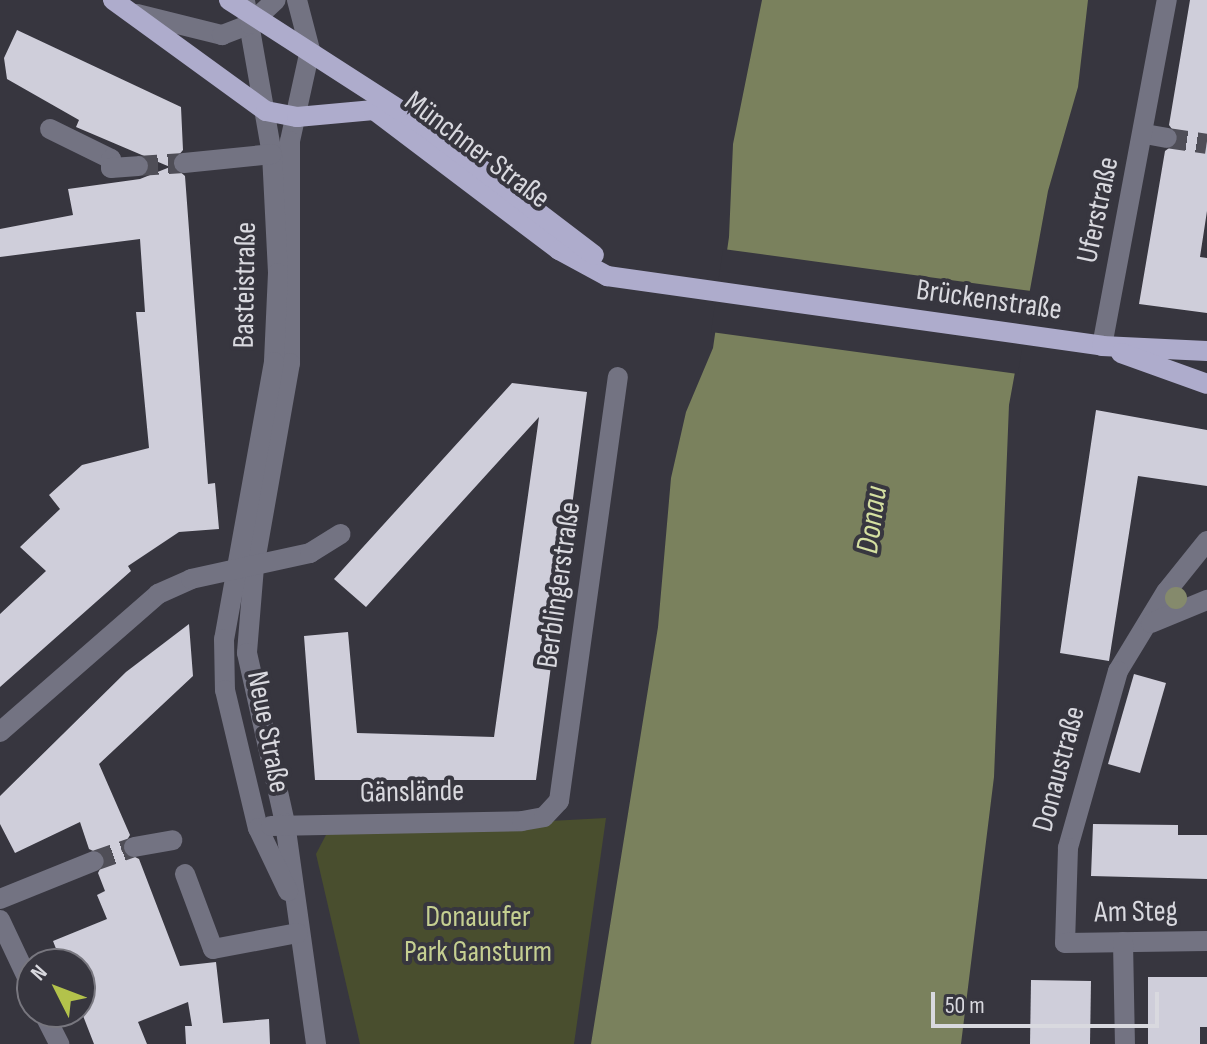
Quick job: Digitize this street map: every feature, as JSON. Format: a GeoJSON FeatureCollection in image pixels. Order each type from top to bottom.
{"type":"FeatureCollection","features":[{"type":"Feature","properties":{"kind":"main road","name":"Münchner Straße"},"geometry":{"type":"LineString","coordinates":[[229,0],[426,127],[565,237],[638,282]]}},
{"type":"Feature","properties":{"kind":"main road","name":"Münchner Straße"},"geometry":{"type":"LineString","coordinates":[[121,6],[266,111],[297,117],[374,110],[559,250],[607,276],[666,286]]}},
{"type":"Feature","properties":{"kind":"main road","name":"Brückenstraße"},"geometry":{"type":"LineString","coordinates":[[666,286],[1102,346],[1207,351]]}},
{"type":"Feature","properties":{"kind":"main road","name":"Brückenstraße"},"geometry":{"type":"LineString","coordinates":[[1102,346],[1207,384]]}},
{"type":"Feature","properties":{"kind":"street"},"geometry":{"type":"LineString","coordinates":[[121,6],[209,34],[276,0]]}},
{"type":"Feature","properties":{"kind":"street","name":"Basteistraße"},"geometry":{"type":"LineString","coordinates":[[245,569],[290,363],[290,141],[310,50],[297,0]]}},
{"type":"Feature","properties":{"kind":"street","name":"Uferstraße"},"geometry":{"type":"LineString","coordinates":[[1102,346],[1145,134],[1150,73],[1167,0]]}},
{"type":"Feature","properties":{"kind":"street","name":"Basteistraße"},"geometry":{"type":"LineString","coordinates":[[245,569],[274,362],[278,273],[272,154],[250,13]]}},
{"type":"Feature","properties":{"kind":"street"},"geometry":{"type":"LineString","coordinates":[[50,129],[111,159],[111,168],[138,166]]}},
{"type":"Feature","properties":{"kind":"street","name":"Uferstraße"},"geometry":{"type":"LineString","coordinates":[[1145,134],[1167,138]]}},
{"type":"Feature","properties":{"kind":"street"},"geometry":{"type":"LineString","coordinates":[[184,163],[272,154]]}},
{"type":"Feature","properties":{"kind":"street","name":"Berblingerstraße"},"geometry":{"type":"LineString","coordinates":[[559,801],[618,377]]}},
{"type":"Feature","properties":{"kind":"street"},"geometry":{"type":"LineString","coordinates":[[0,732],[158,594],[191,579],[310,553],[341,534]]}},
{"type":"Feature","properties":{"kind":"street","name":"Donaustraße"},"geometry":{"type":"LineString","coordinates":[[1065,943],[1068,848],[1118,671],[1151,623],[1166,592],[1207,541]]}},
{"type":"Feature","properties":{"kind":"street","name":"Neue Straße"},"geometry":{"type":"LineString","coordinates":[[245,569],[247,653],[285,823],[291,898],[316,1044]]}},
{"type":"Feature","properties":{"kind":"street","name":"Neue Straße"},"geometry":{"type":"LineString","coordinates":[[245,569],[224,639],[225,690],[258,828],[291,898]]}},
{"type":"Feature","properties":{"kind":"street"},"geometry":{"type":"LineString","coordinates":[[1151,623],[1207,600]]}},
{"type":"Feature","properties":{"kind":"street","name":"Gänslände"},"geometry":{"type":"LineString","coordinates":[[258,828],[285,823],[522,821],[544,817],[559,801]]}},
{"type":"Feature","properties":{"kind":"street"},"geometry":{"type":"LineString","coordinates":[[134,847],[172,840]]}},
{"type":"Feature","properties":{"kind":"street"},"geometry":{"type":"LineString","coordinates":[[0,899],[94,861]]}},
{"type":"Feature","properties":{"kind":"street"},"geometry":{"type":"LineString","coordinates":[[185,874],[213,949],[298,933]]}},
{"type":"Feature","properties":{"kind":"street"},"geometry":{"type":"LineString","coordinates":[[0,920],[16,954]]}},
{"type":"Feature","properties":{"kind":"street","name":"Am Steg"},"geometry":{"type":"LineString","coordinates":[[1065,943],[1207,941]]}},
{"type":"Feature","properties":{"kind":"street"},"geometry":{"type":"LineString","coordinates":[[1123,942],[1125,1044]]}},
{"type":"Feature","properties":{"kind":"green space","name":"Donauufer Park Gansturm"},"geometry":{"type":"Polygon","coordinates":[[[606,818],[574,1044],[360,1044],[316,854],[327,833],[606,818]]]}},
{"type":"Feature","properties":{"kind":"water","name":"Donau"},"geometry":{"type":"Polygon","coordinates":[[[762,0],[1088,0],[1078,87],[1048,191],[1009,405],[994,777],[961,1044],[591,1044],[658,627],[671,478],[686,412],[713,348],[729,237],[733,144],[762,0]]]}},
{"type":"Feature","properties":{"kind":"pier"},"geometry":{"type":"Polygon","coordinates":[[[723,249],[1031,291],[1018,374],[711,332],[723,249]]]}},
{"type":"Feature","properties":{"kind":"building"},"geometry":{"type":"Polygon","coordinates":[[[1190,0],[1207,0],[1207,211],[1200,257],[1207,258],[1207,313],[1139,304],[1165,151],[1180,140],[1169,125],[1190,0]]]}},
{"type":"Feature","properties":{"kind":"building"},"geometry":{"type":"Polygon","coordinates":[[[17,30],[181,107],[183,150],[171,164],[185,176],[208,484],[215,483],[219,529],[179,532],[128,566],[131,571],[0,687],[0,614],[46,571],[20,547],[60,509],[49,495],[82,465],[149,448],[136,312],[145,312],[140,239],[0,257],[0,229],[73,215],[68,189],[140,179],[170,167],[76,127],[79,120],[7,79],[4,58],[17,30]]]}},
{"type":"Feature","properties":{"kind":"building"},"geometry":{"type":"Polygon","coordinates":[[[512,383],[587,392],[536,780],[315,780],[304,636],[348,632],[357,733],[494,737],[539,417],[366,607],[334,579],[512,383]]]}},
{"type":"Feature","properties":{"kind":"building"},"geometry":{"type":"Polygon","coordinates":[[[1096,410],[1207,430],[1207,486],[1138,476],[1109,661],[1060,653],[1096,410]]]}},
{"type":"Feature","properties":{"kind":"building"},"geometry":{"type":"Polygon","coordinates":[[[189,624],[193,676],[99,764],[130,835],[121,850],[139,859],[180,966],[216,962],[223,1023],[269,1019],[270,1044],[186,1044],[185,1026],[192,1026],[188,1002],[138,1022],[147,1044],[94,1044],[88,1028],[96,1028],[96,948],[56,948],[53,941],[107,919],[97,895],[105,891],[98,873],[106,857],[89,849],[80,822],[15,853],[0,824],[0,796],[126,672],[189,624]]]}},
{"type":"Feature","properties":{"kind":"building"},"geometry":{"type":"Polygon","coordinates":[[[1134,674],[1166,683],[1140,773],[1108,764],[1134,674]]]}},
{"type":"Feature","properties":{"kind":"building"},"geometry":{"type":"Polygon","coordinates":[[[1093,824],[1178,825],[1178,835],[1207,835],[1207,879],[1091,876],[1093,824]]]}},
{"type":"Feature","properties":{"kind":"building"},"geometry":{"type":"Polygon","coordinates":[[[1148,977],[1207,977],[1207,1027],[1200,1027],[1200,1044],[1148,1044],[1148,977]]]}},
{"type":"Feature","properties":{"kind":"building"},"geometry":{"type":"Polygon","coordinates":[[[1031,980],[1091,981],[1090,1044],[1030,1044],[1031,980]]]}},
{"type":"Feature","properties":{"kind":"tunnel"},"geometry":{"type":"LineString","coordinates":[[1167,138],[1207,144]]}},
{"type":"Feature","properties":{"kind":"tunnel"},"geometry":{"type":"LineString","coordinates":[[138,166],[184,163]]}},
{"type":"Feature","properties":{"kind":"tunnel"},"geometry":{"type":"LineString","coordinates":[[94,861],[134,847]]}}]}
